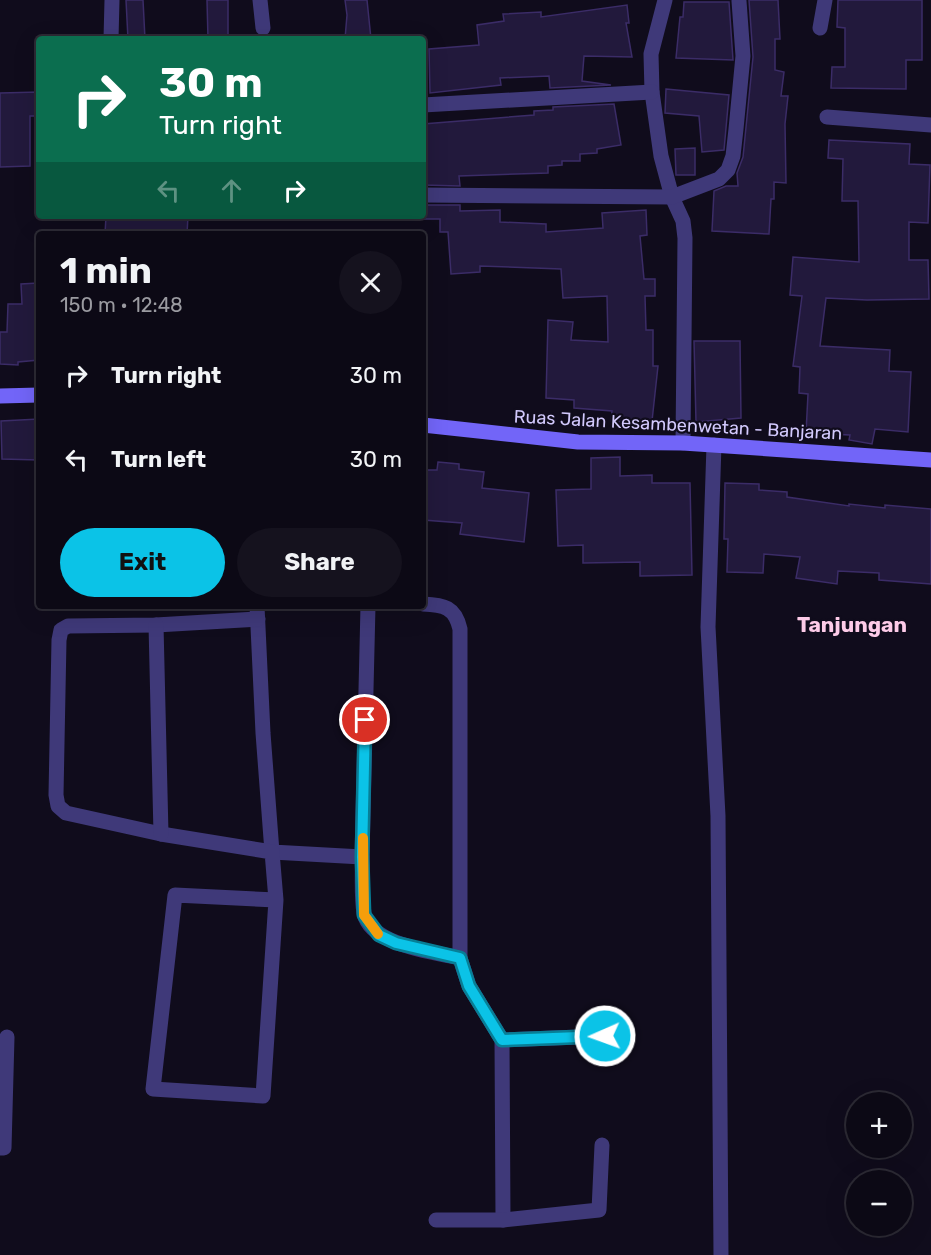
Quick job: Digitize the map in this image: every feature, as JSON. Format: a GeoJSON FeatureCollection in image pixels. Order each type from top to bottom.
{"type":"FeatureCollection","features":[{"type":"Feature","properties":{"kind":"main road"},"geometry":{"type":"LineString","coordinates":[[0,396],[36,395]]}},
{"type":"Feature","properties":{"kind":"main road","name":"Ruas Jalan Kesambenwetan - Banjaran"},"geometry":{"type":"LineString","coordinates":[[426,425],[578,442],[683,443],[931,460]]}},
{"type":"Feature","properties":{"kind":"street"},"geometry":{"type":"LineString","coordinates":[[111,36],[112,0]]}},
{"type":"Feature","properties":{"kind":"street"},"geometry":{"type":"LineString","coordinates":[[260,0],[263,28]]}},
{"type":"Feature","properties":{"kind":"street"},"geometry":{"type":"LineString","coordinates":[[665,0],[651,54],[652,92],[661,156],[672,197],[683,221],[686,248],[683,443]]}},
{"type":"Feature","properties":{"kind":"street"},"geometry":{"type":"LineString","coordinates":[[820,28],[825,0]]}},
{"type":"Feature","properties":{"kind":"street"},"geometry":{"type":"LineString","coordinates":[[426,195],[672,197],[719,179],[728,170],[734,147],[743,56],[739,1]]}},
{"type":"Feature","properties":{"kind":"street"},"geometry":{"type":"LineString","coordinates":[[426,105],[652,92]]}},
{"type":"Feature","properties":{"kind":"street"},"geometry":{"type":"LineString","coordinates":[[827,117],[931,125]]}},
{"type":"Feature","properties":{"kind":"street"},"geometry":{"type":"LineString","coordinates":[[714,445],[708,627],[718,816],[721,1255]]}},
{"type":"Feature","properties":{"kind":"street"},"geometry":{"type":"LineString","coordinates":[[426,604],[438,604],[451,610],[458,619],[460,629],[460,958],[469,986],[502,1040],[503,1220]]}},
{"type":"Feature","properties":{"kind":"street"},"geometry":{"type":"LineString","coordinates":[[368,609],[362,857],[364,915],[379,935],[396,943],[460,958]]}},
{"type":"Feature","properties":{"kind":"street"},"geometry":{"type":"LineString","coordinates":[[276,900],[175,895],[153,1089],[263,1096],[276,900],[272,852],[258,613],[156,625],[68,626],[61,630],[56,795],[58,806],[66,813],[160,834],[272,852],[362,857]]}},
{"type":"Feature","properties":{"kind":"street"},"geometry":{"type":"LineString","coordinates":[[156,625],[160,834]]}},
{"type":"Feature","properties":{"kind":"street"},"geometry":{"type":"LineString","coordinates":[[502,1040],[605,1036]]}},
{"type":"Feature","properties":{"kind":"street"},"geometry":{"type":"LineString","coordinates":[[0,1148],[4,1148],[7,1037]]}},
{"type":"Feature","properties":{"kind":"street"},"geometry":{"type":"LineString","coordinates":[[436,1220],[503,1220],[599,1210],[602,1145]]}},
{"type":"Feature","properties":{"kind":"building"},"geometry":{"type":"Polygon","coordinates":[[[126,0],[143,0],[145,36],[128,36],[126,0]]]}},
{"type":"Feature","properties":{"kind":"building"},"geometry":{"type":"Polygon","coordinates":[[[207,0],[228,0],[228,36],[208,36],[207,0]]]}},
{"type":"Feature","properties":{"kind":"building"},"geometry":{"type":"Polygon","coordinates":[[[345,0],[367,0],[371,36],[345,36],[347,15],[345,0]]]}},
{"type":"Feature","properties":{"kind":"building"},"geometry":{"type":"Polygon","coordinates":[[[749,0],[778,0],[780,39],[775,39],[775,70],[784,72],[781,96],[788,96],[785,124],[786,183],[774,182],[769,234],[712,231],[714,191],[726,186],[738,186],[737,173],[743,157],[753,57],[749,0]]]}},
{"type":"Feature","properties":{"kind":"building"},"geometry":{"type":"Polygon","coordinates":[[[838,0],[922,0],[922,60],[906,60],[906,89],[831,88],[832,67],[845,67],[845,28],[837,27],[838,0]]]}},
{"type":"Feature","properties":{"kind":"building"},"geometry":{"type":"Polygon","coordinates":[[[684,2],[729,2],[733,60],[676,58],[680,17],[683,17],[684,2]]]}},
{"type":"Feature","properties":{"kind":"building"},"geometry":{"type":"Polygon","coordinates":[[[627,5],[629,23],[626,23],[632,57],[584,56],[582,81],[611,85],[550,88],[549,76],[500,78],[501,85],[430,93],[429,49],[479,45],[477,25],[504,21],[503,14],[541,12],[541,17],[627,5]]]}},
{"type":"Feature","properties":{"kind":"building"},"geometry":{"type":"Polygon","coordinates":[[[666,89],[729,95],[724,150],[702,152],[699,116],[665,113],[666,89]]]}},
{"type":"Feature","properties":{"kind":"building"},"geometry":{"type":"Polygon","coordinates":[[[36,92],[36,116],[30,116],[30,166],[0,167],[0,93],[36,92]]]}},
{"type":"Feature","properties":{"kind":"building"},"geometry":{"type":"Polygon","coordinates":[[[614,104],[621,145],[597,149],[597,153],[580,154],[580,161],[562,161],[562,165],[548,166],[548,173],[459,176],[460,186],[426,185],[426,124],[534,115],[534,111],[553,110],[553,107],[614,104]]]}},
{"type":"Feature","properties":{"kind":"building"},"geometry":{"type":"Polygon","coordinates":[[[829,140],[910,144],[909,164],[930,165],[928,223],[909,222],[909,260],[928,260],[929,299],[826,298],[820,346],[890,350],[889,371],[911,372],[908,432],[875,429],[872,444],[849,440],[850,435],[806,433],[808,394],[799,393],[800,367],[793,366],[802,296],[790,295],[793,257],[859,262],[858,201],[842,201],[843,159],[828,158],[829,140]]]}},
{"type":"Feature","properties":{"kind":"building"},"geometry":{"type":"Polygon","coordinates":[[[695,148],[695,175],[676,175],[675,149],[695,148]]]}},
{"type":"Feature","properties":{"kind":"building"},"geometry":{"type":"Polygon","coordinates":[[[426,205],[460,205],[460,211],[500,210],[500,222],[546,224],[546,232],[603,228],[602,213],[646,210],[647,235],[640,236],[644,279],[655,279],[655,296],[645,296],[646,330],[653,330],[653,366],[658,366],[652,421],[630,419],[629,423],[611,421],[612,411],[574,408],[574,400],[546,398],[548,320],[573,322],[571,340],[608,342],[607,296],[563,298],[561,269],[480,266],[480,272],[451,274],[448,232],[440,232],[440,219],[426,219],[426,205]]]}},
{"type":"Feature","properties":{"kind":"building"},"geometry":{"type":"Polygon","coordinates":[[[106,219],[188,219],[187,231],[105,231],[106,219]]]}},
{"type":"Feature","properties":{"kind":"building"},"geometry":{"type":"Polygon","coordinates":[[[36,283],[36,360],[18,362],[18,365],[0,364],[0,332],[7,332],[8,304],[22,304],[21,284],[36,283]]]}},
{"type":"Feature","properties":{"kind":"building"},"geometry":{"type":"Polygon","coordinates":[[[694,341],[740,341],[741,418],[696,422],[694,341]]]}},
{"type":"Feature","properties":{"kind":"building"},"geometry":{"type":"Polygon","coordinates":[[[36,419],[36,460],[2,459],[1,421],[36,419]]]}},
{"type":"Feature","properties":{"kind":"building"},"geometry":{"type":"Polygon","coordinates":[[[620,457],[620,476],[652,475],[652,483],[690,483],[692,575],[640,576],[640,562],[583,563],[583,545],[558,546],[556,490],[591,489],[591,458],[620,457]]]}},
{"type":"Feature","properties":{"kind":"building"},"geometry":{"type":"Polygon","coordinates":[[[438,462],[459,464],[459,469],[484,472],[482,488],[529,493],[524,542],[460,534],[462,523],[426,520],[426,470],[437,470],[438,462]]]}},
{"type":"Feature","properties":{"kind":"building"},"geometry":{"type":"Polygon","coordinates":[[[725,483],[759,484],[759,490],[787,492],[787,497],[849,506],[849,504],[885,508],[885,505],[931,509],[931,584],[879,580],[879,573],[838,571],[837,584],[796,578],[800,557],[764,554],[763,573],[727,572],[728,539],[724,539],[725,483]]]}},
{"type":"Feature","properties":{"kind":"slow traffic"},"geometry":{"type":"LineString","coordinates":[[363,838],[364,915],[378,934]]}},
{"type":"Feature","properties":{"kind":"district","name":"Tanjungan"},"geometry":{"type":"Point","coordinates":[852,624]}},
{"type":"Feature","properties":{"kind":"route"},"geometry":{"type":"LineString","coordinates":[[365,720],[362,857],[364,915],[379,935],[396,943],[460,958],[469,986],[502,1040],[605,1036]]}}]}
